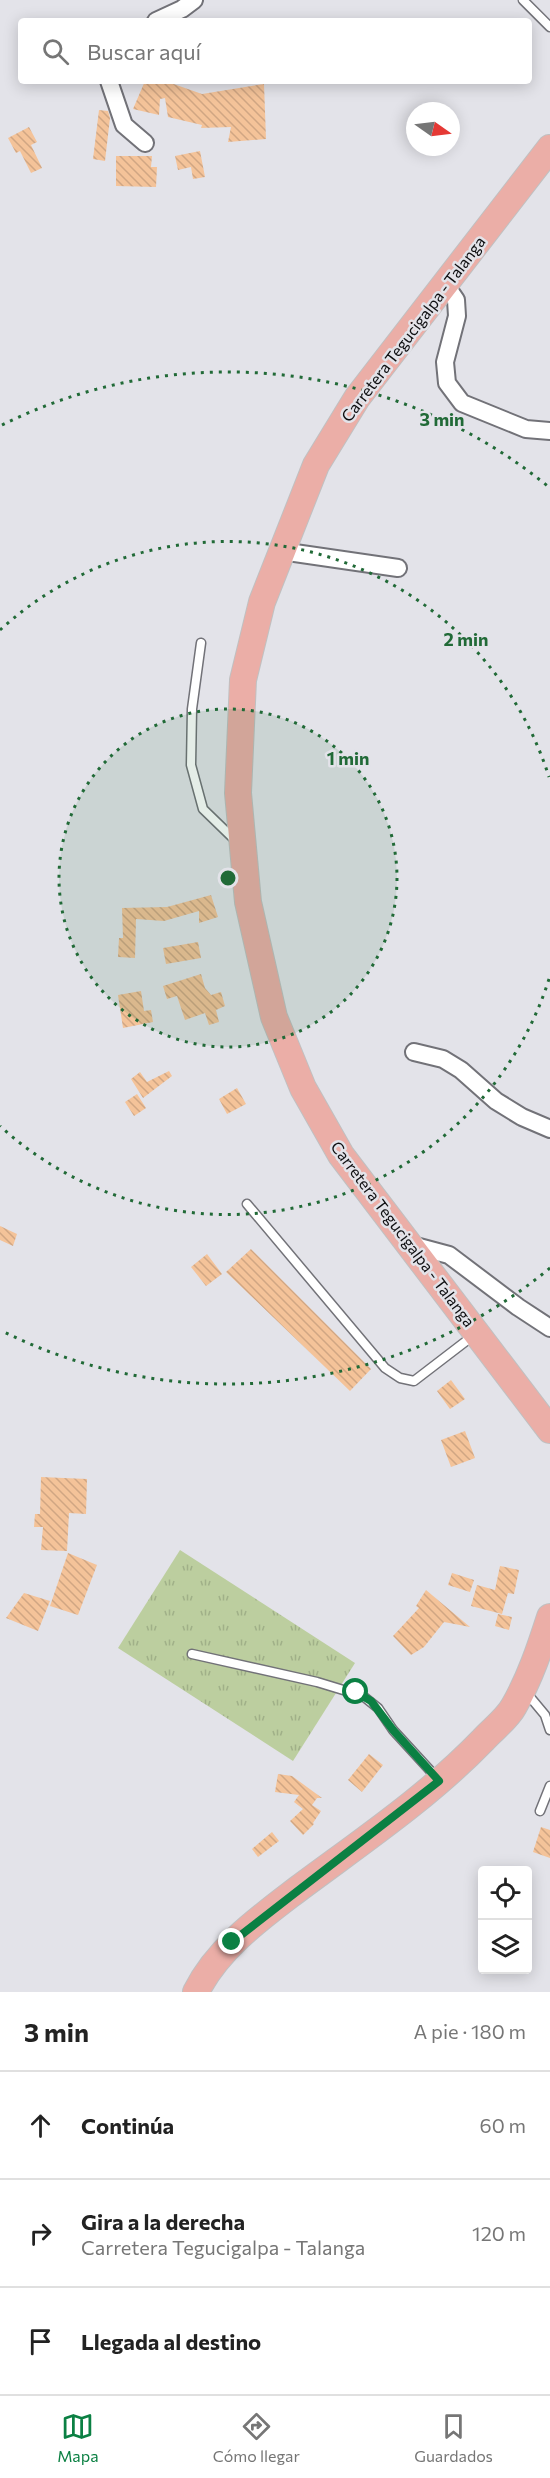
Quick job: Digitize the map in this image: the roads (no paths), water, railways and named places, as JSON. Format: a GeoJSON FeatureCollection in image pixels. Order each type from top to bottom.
{"type":"FeatureCollection","features":[{"type":"Feature","properties":{"kind":"main road","name":"Carretera Tegucigalpa - Talanga"},"geometry":{"type":"LineString","coordinates":[[550,148],[357,398],[316,465],[261,602],[243,680],[238,793],[248,902],[274,1017],[303,1088],[341,1155],[550,1430]]}},
{"type":"Feature","properties":{"kind":"main road"},"geometry":{"type":"LineString","coordinates":[[196,1992],[232,1942],[439,1781],[470,1754],[513,1708],[537,1658],[550,1617]]}},
{"type":"Feature","properties":{"kind":"street"},"geometry":{"type":"LineString","coordinates":[[162,18],[182,9],[194,0]]}},
{"type":"Feature","properties":{"kind":"street"},"geometry":{"type":"LineString","coordinates":[[110,84],[124,125],[145,143]]}},
{"type":"Feature","properties":{"kind":"street"},"geometry":{"type":"LineString","coordinates":[[445,284],[456,300],[457,316],[445,362],[447,383],[462,403],[470,407],[526,429],[550,431]]}},
{"type":"Feature","properties":{"kind":"street"},"geometry":{"type":"LineString","coordinates":[[281,551],[398,568]]}},
{"type":"Feature","properties":{"kind":"street"},"geometry":{"type":"LineString","coordinates":[[414,1052],[443,1059],[461,1070],[496,1101],[522,1117],[550,1129]]}},
{"type":"Feature","properties":{"kind":"street"},"geometry":{"type":"LineString","coordinates":[[408,1244],[450,1255],[518,1307],[550,1328]]}},
{"type":"Feature","properties":{"kind":"lane"},"geometry":{"type":"LineString","coordinates":[[523,0],[550,27]]}},
{"type":"Feature","properties":{"kind":"lane"},"geometry":{"type":"LineString","coordinates":[[201,643],[192,709],[191,765],[203,809],[243,848]]}},
{"type":"Feature","properties":{"kind":"lane"},"geometry":{"type":"LineString","coordinates":[[247,1204],[385,1368],[400,1378],[414,1381],[477,1333]]}},
{"type":"Feature","properties":{"kind":"lane"},"geometry":{"type":"LineString","coordinates":[[192,1654],[317,1682],[363,1696],[378,1708],[393,1730],[439,1781]]}},
{"type":"Feature","properties":{"kind":"lane"},"geometry":{"type":"LineString","coordinates":[[522,1689],[545,1715],[550,1730]]}},
{"type":"Feature","properties":{"kind":"lane"},"geometry":{"type":"LineString","coordinates":[[540,1810],[550,1786]]}}]}
